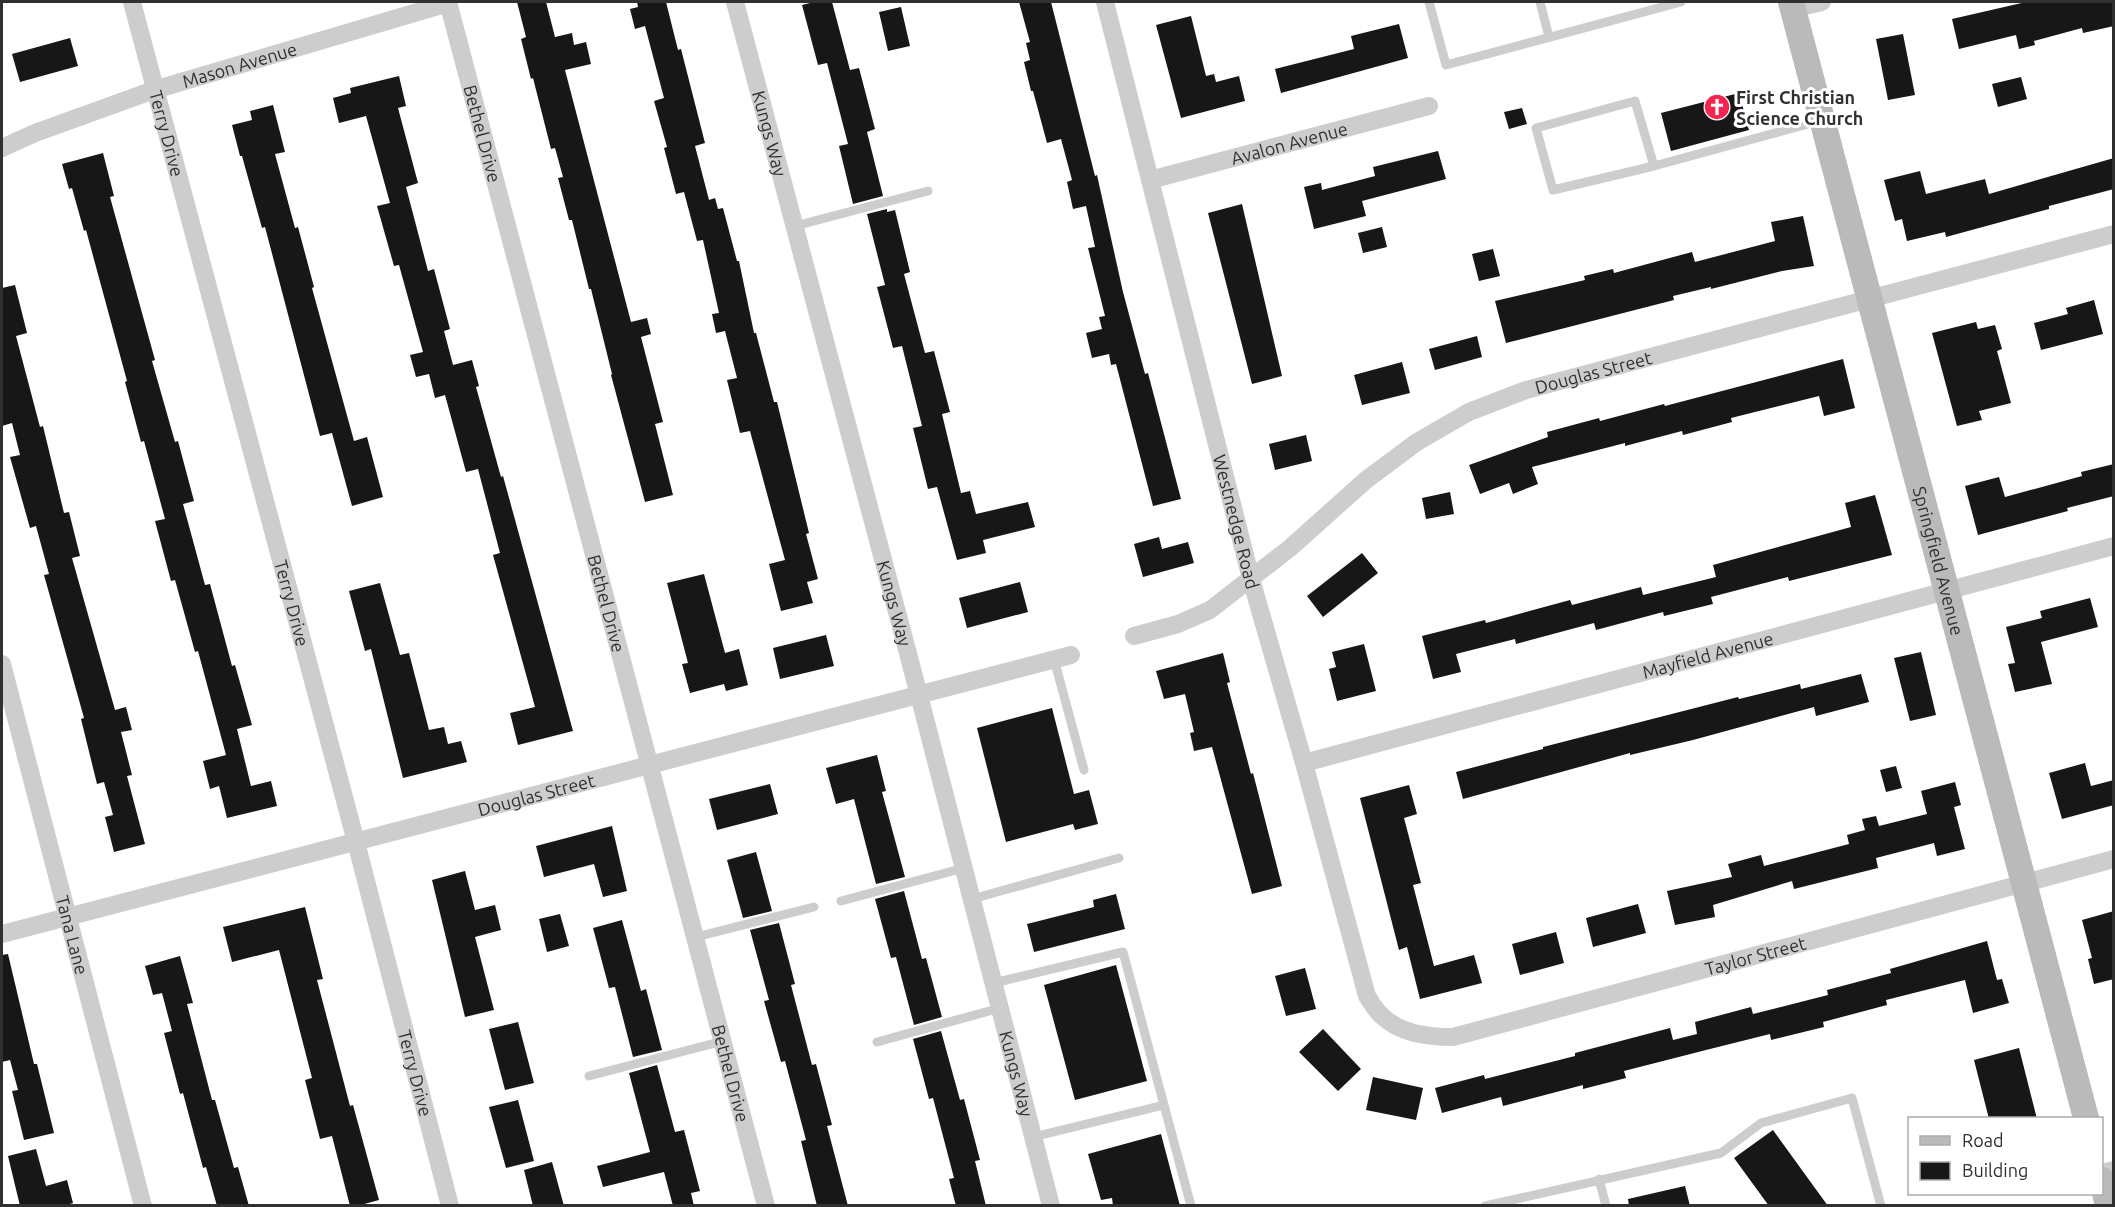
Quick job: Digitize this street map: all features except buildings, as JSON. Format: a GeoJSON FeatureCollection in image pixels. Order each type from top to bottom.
{"type":"FeatureCollection","features":[{"type":"Feature","properties":{"kind":"street","name":"Terry Drive"},"geometry":{"type":"LineString","coordinates":[[132,2],[356,842],[450,1206]]}},
{"type":"Feature","properties":{"kind":"street","name":"Mason Avenue"},"geometry":{"type":"LineString","coordinates":[[2,148],[35,133],[154,90],[448,2]]}},
{"type":"Feature","properties":{"kind":"street","name":"Bethel Drive"},"geometry":{"type":"LineString","coordinates":[[448,2],[766,1206]]}},
{"type":"Feature","properties":{"kind":"street","name":"Kungs Way"},"geometry":{"type":"LineString","coordinates":[[735,2],[919,694],[1051,1206]]}},
{"type":"Feature","properties":{"kind":"street","name":"Westnedge Road"},"geometry":{"type":"LineString","coordinates":[[1105,2],[1251,579],[1367,996],[1380,1015],[1396,1026]]}},
{"type":"Feature","properties":{"kind":"street"},"geometry":{"type":"LineString","coordinates":[[1792,5],[1822,2]]}},
{"type":"Feature","properties":{"kind":"street","name":"Springfield Avenue"},"geometry":{"type":"LineString","coordinates":[[1792,5],[2084,1117]]}},
{"type":"Feature","properties":{"kind":"street","name":"Avalon Avenue"},"geometry":{"type":"LineString","coordinates":[[1150,180],[1429,106]]}},
{"type":"Feature","properties":{"kind":"street","name":"Douglas Street"},"geometry":{"type":"LineString","coordinates":[[1134,636],[1178,624],[1210,610],[1290,548],[1366,480],[1417,442],[1469,412],[1526,390],[2114,234]]}},
{"type":"Feature","properties":{"kind":"street","name":"Mayfield Avenue"},"geometry":{"type":"LineString","coordinates":[[1304,763],[2114,546]]}},
{"type":"Feature","properties":{"kind":"street","name":"Douglas Street"},"geometry":{"type":"LineString","coordinates":[[2,934],[1063,657]]}},
{"type":"Feature","properties":{"kind":"street","name":"Tana Lane"},"geometry":{"type":"LineString","coordinates":[[2,664],[143,1206]]}},
{"type":"Feature","properties":{"kind":"street","name":"Taylor Street"},"geometry":{"type":"LineString","coordinates":[[1396,1026],[1427,1037],[1453,1037],[2114,859]]}},
{"type":"Feature","properties":{"kind":"street"},"geometry":{"type":"LineString","coordinates":[[2103,1184],[2108,1206]]}},
{"type":"Feature","properties":{"kind":"lane"},"geometry":{"type":"LineString","coordinates":[[1429,2],[1446,65],[1681,2]]}},
{"type":"Feature","properties":{"kind":"lane"},"geometry":{"type":"LineString","coordinates":[[1540,2],[1549,37]]}},
{"type":"Feature","properties":{"kind":"lane"},"geometry":{"type":"LineString","coordinates":[[1654,166],[1635,101],[1536,128],[1553,190],[1654,166],[1823,120]]}},
{"type":"Feature","properties":{"kind":"lane"},"geometry":{"type":"LineString","coordinates":[[795,226],[928,191]]}},
{"type":"Feature","properties":{"kind":"lane"},"geometry":{"type":"LineString","coordinates":[[1063,657],[1084,770]]}},
{"type":"Feature","properties":{"kind":"lane"},"geometry":{"type":"LineString","coordinates":[[972,899],[1119,858]]}},
{"type":"Feature","properties":{"kind":"lane"},"geometry":{"type":"LineString","coordinates":[[841,901],[964,868]]}},
{"type":"Feature","properties":{"kind":"lane"},"geometry":{"type":"LineString","coordinates":[[696,937],[814,908]]}},
{"type":"Feature","properties":{"kind":"lane"},"geometry":{"type":"LineString","coordinates":[[994,983],[1123,952],[1191,1206]]}},
{"type":"Feature","properties":{"kind":"lane"},"geometry":{"type":"LineString","coordinates":[[877,1042],[1000,1008]]}},
{"type":"Feature","properties":{"kind":"lane"},"geometry":{"type":"LineString","coordinates":[[589,1076],[723,1041]]}},
{"type":"Feature","properties":{"kind":"lane"},"geometry":{"type":"LineString","coordinates":[[1485,1206],[1721,1153],[1761,1123],[1852,1098],[1881,1206]]}},
{"type":"Feature","properties":{"kind":"lane"},"geometry":{"type":"LineString","coordinates":[[1033,1137],[1164,1105]]}},
{"type":"Feature","properties":{"kind":"lane"},"geometry":{"type":"LineString","coordinates":[[1599,1179],[1606,1206]]}},
{"type":"Feature","properties":{"kind":"place","name":"First Christian Science Church"},"geometry":{"type":"Point","coordinates":[1717,107]}}]}
